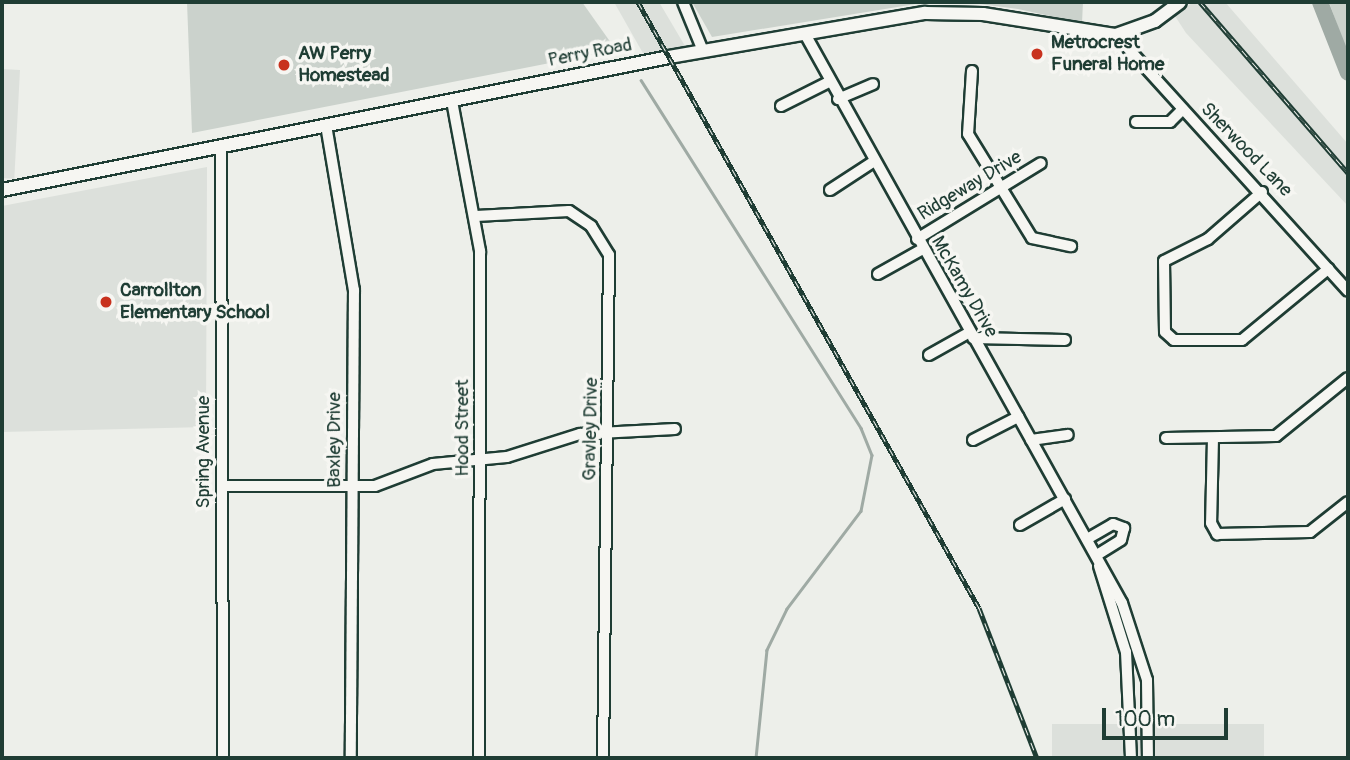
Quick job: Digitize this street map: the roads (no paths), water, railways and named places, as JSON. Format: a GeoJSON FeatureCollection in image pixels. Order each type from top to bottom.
{"type":"FeatureCollection","features":[{"type":"Feature","properties":{"kind":"street"},"geometry":{"type":"LineString","coordinates":[[684,2],[703,51]]}},
{"type":"Feature","properties":{"kind":"street","name":"Perry Road"},"geometry":{"type":"LineString","coordinates":[[2,190],[703,51],[805,34],[956,12],[1116,35],[1155,21],[1180,2]]}},
{"type":"Feature","properties":{"kind":"street","name":"McKamy Drive"},"geometry":{"type":"LineString","coordinates":[[805,34],[873,162],[1097,555],[1142,653],[1148,758]]}},
{"type":"Feature","properties":{"kind":"street","name":"Sherwood Lane"},"geometry":{"type":"LineString","coordinates":[[1116,35],[1262,192],[1348,291]]}},
{"type":"Feature","properties":{"kind":"street"},"geometry":{"type":"LineString","coordinates":[[972,71],[968,134],[1032,238],[1071,246]]}},
{"type":"Feature","properties":{"kind":"street"},"geometry":{"type":"LineString","coordinates":[[781,106],[829,82]]}},
{"type":"Feature","properties":{"kind":"street"},"geometry":{"type":"LineString","coordinates":[[838,99],[873,84]]}},
{"type":"Feature","properties":{"kind":"street","name":"Hood Street"},"geometry":{"type":"LineString","coordinates":[[452,101],[476,216],[481,457],[479,758]]}},
{"type":"Feature","properties":{"kind":"street"},"geometry":{"type":"LineString","coordinates":[[1136,122],[1170,122],[1182,109]]}},
{"type":"Feature","properties":{"kind":"street","name":"Baxley Drive"},"geometry":{"type":"LineString","coordinates":[[326,125],[352,260],[351,758]]}},
{"type":"Feature","properties":{"kind":"street","name":"Spring Avenue"},"geometry":{"type":"LineString","coordinates":[[221,146],[223,758]]}},
{"type":"Feature","properties":{"kind":"street"},"geometry":{"type":"LineString","coordinates":[[830,190],[873,162]]}},
{"type":"Feature","properties":{"kind":"street","name":"Ridgeway Drive"},"geometry":{"type":"LineString","coordinates":[[917,239],[1041,163]]}},
{"type":"Feature","properties":{"kind":"street"},"geometry":{"type":"LineString","coordinates":[[1262,192],[1208,239],[1164,261],[1165,332],[1174,341],[1242,340],[1328,269]]}},
{"type":"Feature","properties":{"kind":"street","name":"Gravley Drive"},"geometry":{"type":"LineString","coordinates":[[476,216],[554,207],[582,217],[602,239],[609,255],[610,429],[603,758]]}},
{"type":"Feature","properties":{"kind":"street"},"geometry":{"type":"LineString","coordinates":[[878,274],[923,249]]}},
{"type":"Feature","properties":{"kind":"street"},"geometry":{"type":"LineString","coordinates":[[929,355],[972,335],[1065,340]]}},
{"type":"Feature","properties":{"kind":"street"},"geometry":{"type":"LineString","coordinates":[[1166,438],[1276,436],[1348,378]]}},
{"type":"Feature","properties":{"kind":"street"},"geometry":{"type":"LineString","coordinates":[[973,440],[1018,417]]}},
{"type":"Feature","properties":{"kind":"street"},"geometry":{"type":"LineString","coordinates":[[222,486],[352,486],[389,483],[433,464],[481,457],[507,457],[610,429],[675,429]]}},
{"type":"Feature","properties":{"kind":"street"},"geometry":{"type":"LineString","coordinates":[[1031,440],[1068,435]]}},
{"type":"Feature","properties":{"kind":"street"},"geometry":{"type":"LineString","coordinates":[[1213,438],[1211,523],[1217,534],[1310,532],[1348,502]]}},
{"type":"Feature","properties":{"kind":"street"},"geometry":{"type":"LineString","coordinates":[[1020,525],[1065,499]]}},
{"type":"Feature","properties":{"kind":"street"},"geometry":{"type":"LineString","coordinates":[[1087,539],[1113,524],[1124,528],[1121,540],[1097,555]]}},
{"type":"Feature","properties":{"kind":"street","name":"McKamy Drive"},"geometry":{"type":"LineString","coordinates":[[1097,555],[1126,652],[1131,758]]}},
{"type":"Feature","properties":{"kind":"waterway"},"geometry":{"type":"LineString","coordinates":[[1320,2],[1348,73]]}},
{"type":"Feature","properties":{"kind":"waterway"},"geometry":{"type":"LineString","coordinates":[[641,80],[861,428],[872,455],[861,511],[787,609],[767,650],[756,758]]}},
{"type":"Feature","properties":{"kind":"railway"},"geometry":{"type":"LineString","coordinates":[[638,2],[979,608],[1037,758]]}},
{"type":"Feature","properties":{"kind":"railway"},"geometry":{"type":"LineString","coordinates":[[1200,2],[1348,173]]}},
{"type":"Feature","properties":{"kind":"place","name":"Metrocrest Funeral Home"},"geometry":{"type":"Point","coordinates":[1037,54]}},
{"type":"Feature","properties":{"kind":"place","name":"AW Perry Homestead"},"geometry":{"type":"Point","coordinates":[284,65]}},
{"type":"Feature","properties":{"kind":"place","name":"Carrollton Elementary School"},"geometry":{"type":"Point","coordinates":[106,302]}}]}
